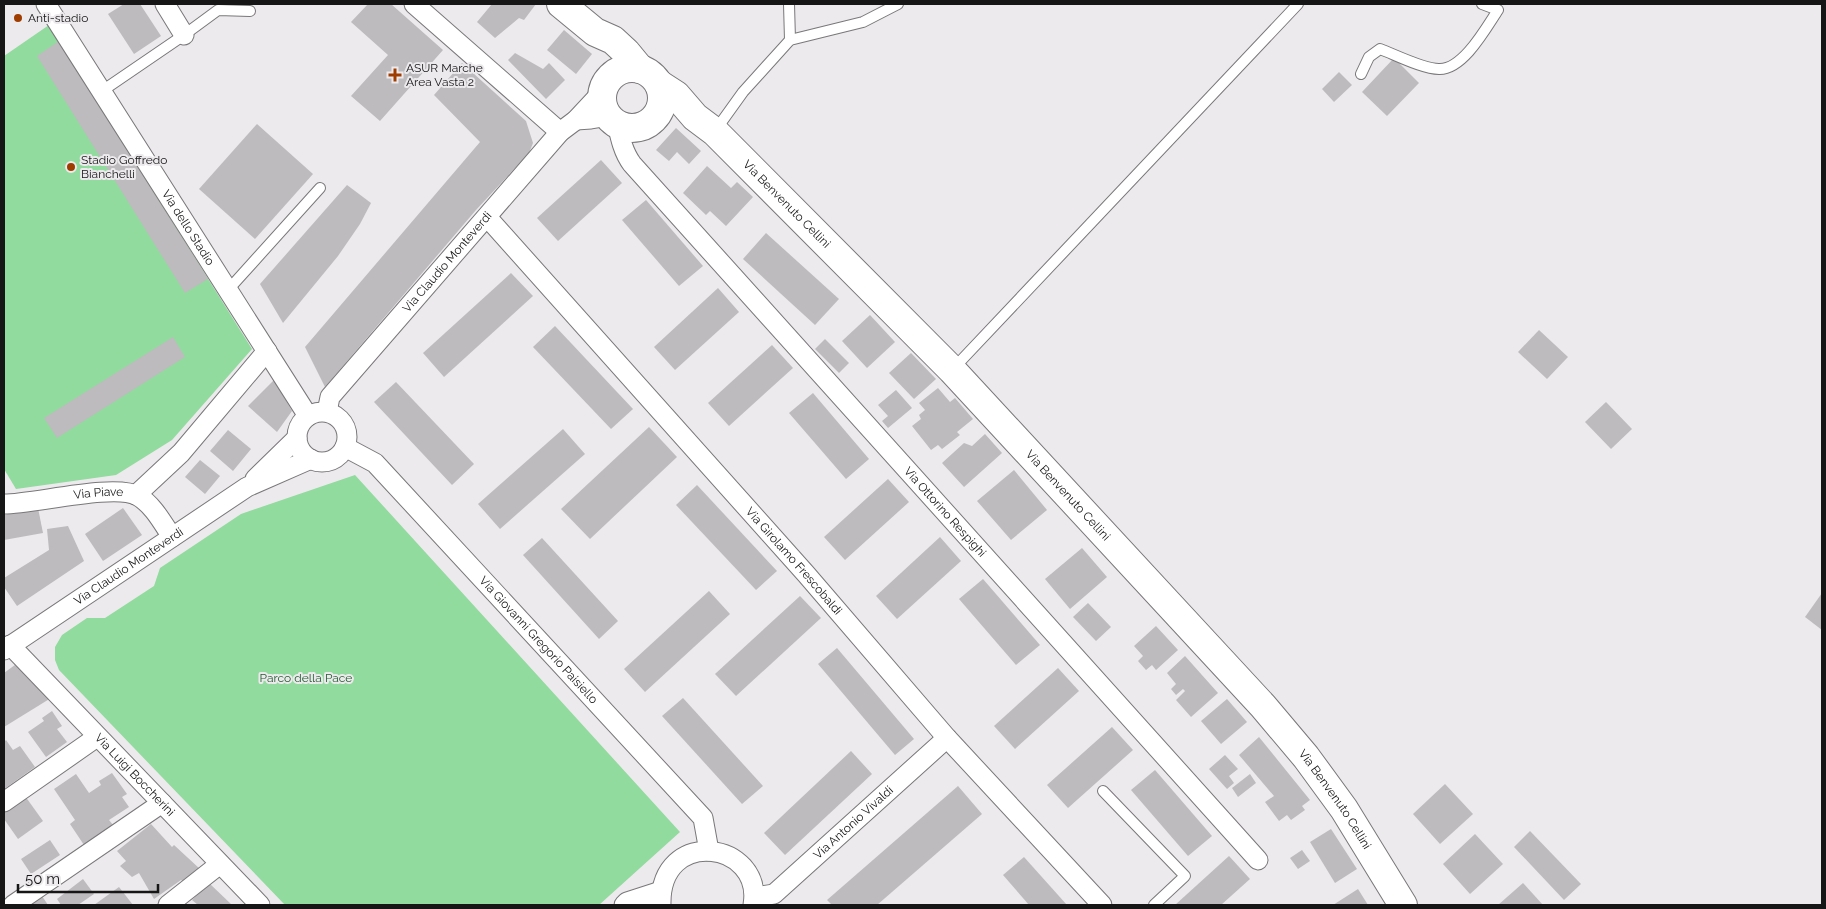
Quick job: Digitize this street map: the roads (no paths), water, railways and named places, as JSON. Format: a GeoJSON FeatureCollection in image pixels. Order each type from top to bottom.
{"type":"FeatureCollection","features":[{"type":"Feature","properties":{"kind":"street","name":"Via dello Stadio"},"geometry":{"type":"LineString","coordinates":[[46,4],[308,416]]}},
{"type":"Feature","properties":{"kind":"street"},"geometry":{"type":"LineString","coordinates":[[165,4],[184,35]]}},
{"type":"Feature","properties":{"kind":"street"},"geometry":{"type":"LineString","coordinates":[[414,4],[560,132]]}},
{"type":"Feature","properties":{"kind":"street"},"geometry":{"type":"LineString","coordinates":[[561,4],[595,32],[613,40],[626,52],[653,87],[656,117],[649,123],[640,127],[614,107],[595,32]]}},
{"type":"Feature","properties":{"kind":"street"},"geometry":{"type":"LineString","coordinates":[[614,107],[620,71],[630,68],[705,125]]}},
{"type":"Feature","properties":{"kind":"street"},"geometry":{"type":"LineString","coordinates":[[576,120],[591,119],[614,107]]}},
{"type":"Feature","properties":{"kind":"street","name":"Via Claudio Monteverdi"},"geometry":{"type":"LineString","coordinates":[[327,412],[330,397],[560,132],[576,120],[614,107]]}},
{"type":"Feature","properties":{"kind":"street","name":"Via Ottorino Respighi"},"geometry":{"type":"LineString","coordinates":[[614,107],[622,145],[632,164],[1258,860]]}},
{"type":"Feature","properties":{"kind":"street","name":"Via Benvenuto Cellini"},"geometry":{"type":"LineString","coordinates":[[705,125],[952,370],[1263,706],[1306,757],[1344,809],[1403,905]]}},
{"type":"Feature","properties":{"kind":"street","name":"Via Girolamo Frescobaldi"},"geometry":{"type":"LineString","coordinates":[[487,217],[806,574],[948,738],[1102,905]]}},
{"type":"Feature","properties":{"kind":"street"},"geometry":{"type":"LineString","coordinates":[[136,496],[181,453],[267,351]]}},
{"type":"Feature","properties":{"kind":"street"},"geometry":{"type":"LineString","coordinates":[[314,412],[327,412],[334,414],[345,425],[348,440],[345,448],[334,459],[319,462],[311,459],[301,451],[297,438],[298,430],[302,422],[314,412]]}},
{"type":"Feature","properties":{"kind":"street","name":"Via Claudio Monteverdi"},"geometry":{"type":"LineString","coordinates":[[247,487],[297,438]]}},
{"type":"Feature","properties":{"kind":"street","name":"Via Giovanni Gregorio Paisiello"},"geometry":{"type":"LineString","coordinates":[[345,448],[376,463],[703,818],[709,850]]}},
{"type":"Feature","properties":{"kind":"street","name":"Via Claudio Monteverdi"},"geometry":{"type":"LineString","coordinates":[[7,647],[247,487],[311,459]]}},
{"type":"Feature","properties":{"kind":"street","name":"Via Piave"},"geometry":{"type":"LineString","coordinates":[[5,501],[117,491],[136,496],[153,509],[172,537]]}},
{"type":"Feature","properties":{"kind":"street","name":"Via Luigi Boccherini"},"geometry":{"type":"LineString","coordinates":[[7,647],[260,905]]}},
{"type":"Feature","properties":{"kind":"street"},"geometry":{"type":"LineString","coordinates":[[4,802],[97,737]]}},
{"type":"Feature","properties":{"kind":"street","name":"Via Antonio Vivaldi"},"geometry":{"type":"LineString","coordinates":[[754,901],[774,894],[948,738]]}},
{"type":"Feature","properties":{"kind":"street"},"geometry":{"type":"LineString","coordinates":[[13,905],[162,803]]}},
{"type":"Feature","properties":{"kind":"street"},"geometry":{"type":"LineString","coordinates":[[624,905],[627,902],[661,898],[665,878],[672,866],[695,852],[709,850],[729,856],[746,870],[752,883],[754,901]]}},
{"type":"Feature","properties":{"kind":"street"},"geometry":{"type":"LineString","coordinates":[[168,905],[220,864]]}},
{"type":"Feature","properties":{"kind":"lane"},"geometry":{"type":"LineString","coordinates":[[789,4],[790,40]]}},
{"type":"Feature","properties":{"kind":"lane"},"geometry":{"type":"LineString","coordinates":[[705,125],[743,92],[790,40],[863,22],[898,4]]}},
{"type":"Feature","properties":{"kind":"lane"},"geometry":{"type":"LineString","coordinates":[[952,370],[1298,4]]}},
{"type":"Feature","properties":{"kind":"lane"},"geometry":{"type":"LineString","coordinates":[[1361,74],[1368,57],[1380,50],[1441,70],[1454,65],[1474,46],[1498,10],[1482,4]]}},
{"type":"Feature","properties":{"kind":"lane"},"geometry":{"type":"LineString","coordinates":[[102,90],[218,10],[250,11]]}},
{"type":"Feature","properties":{"kind":"lane"},"geometry":{"type":"LineString","coordinates":[[228,290],[320,188]]}},
{"type":"Feature","properties":{"kind":"lane"},"geometry":{"type":"LineString","coordinates":[[1104,791],[1184,876],[1154,905]]}},
{"type":"Feature","properties":{"kind":"place","name":"Anti-stadio"},"geometry":{"type":"Point","coordinates":[18,18]}},
{"type":"Feature","properties":{"kind":"place","name":"ASUR Marche Area Vasta 2"},"geometry":{"type":"Point","coordinates":[395,75]}},
{"type":"Feature","properties":{"kind":"place","name":"Stadio Goffredo Bianchelli"},"geometry":{"type":"Point","coordinates":[71,167]}},
{"type":"Feature","properties":{"kind":"park label","name":"Parco della Pace"},"geometry":{"type":"Point","coordinates":[306,678]}}]}
